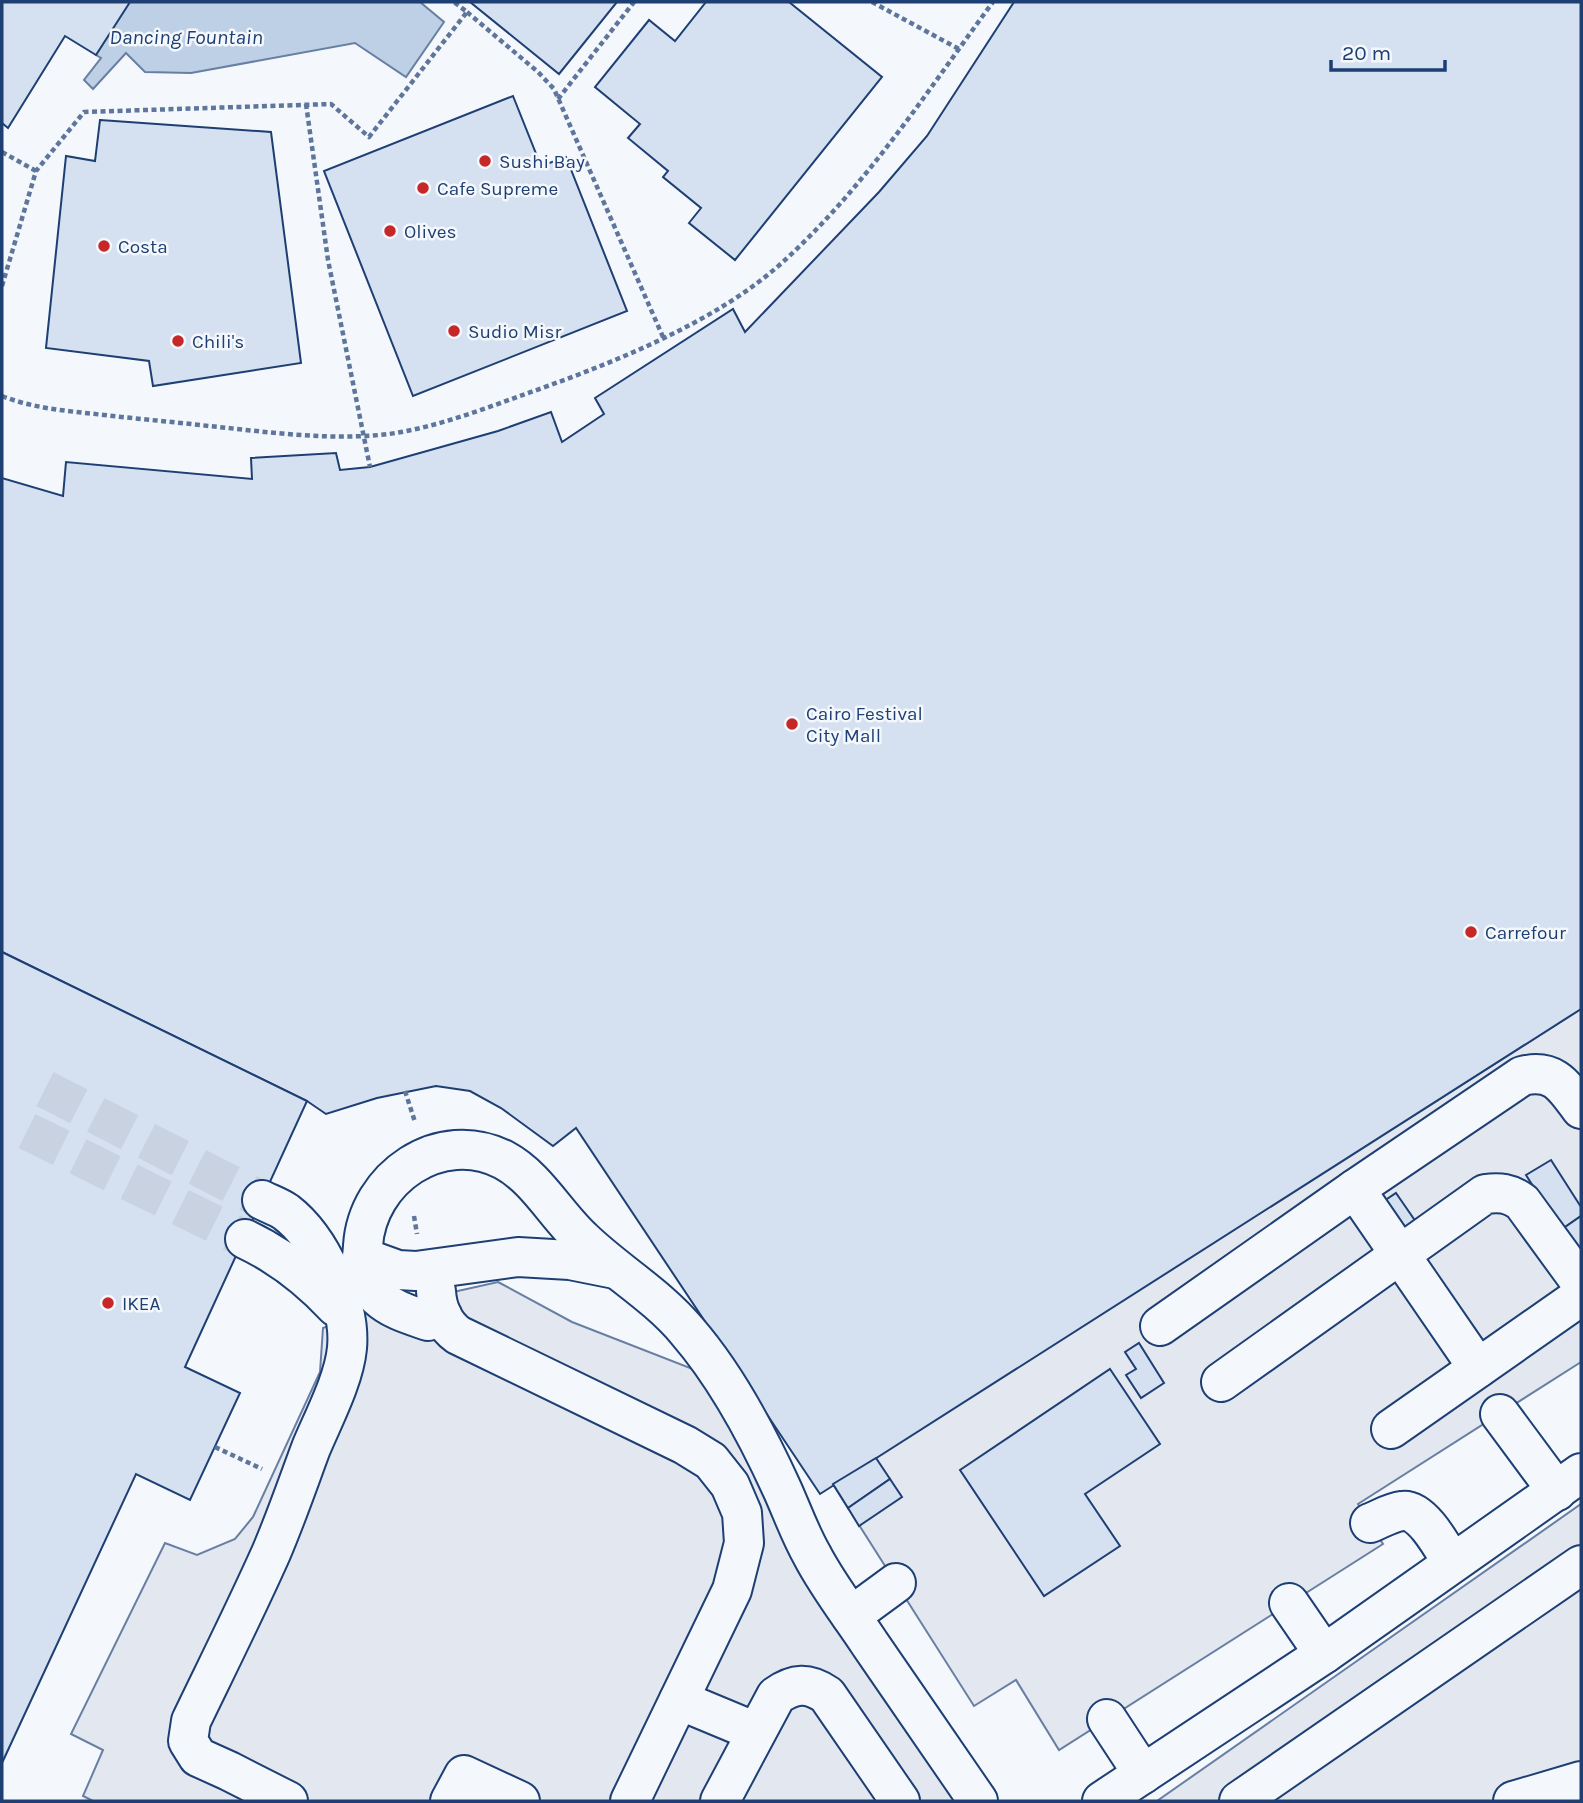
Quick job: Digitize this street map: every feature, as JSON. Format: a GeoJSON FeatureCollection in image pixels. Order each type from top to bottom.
{"type":"FeatureCollection","features":[{"type":"Feature","properties":{"kind":"lane"},"geometry":{"type":"LineString","coordinates":[[1160,1326],[1522,1076],[1533,1073],[1555,1078],[1581,1109]]}},
{"type":"Feature","properties":{"kind":"lane"},"geometry":{"type":"LineString","coordinates":[[442,1315],[429,1321],[388,1305],[377,1296],[369,1284],[363,1271],[362,1257],[363,1232],[370,1209],[382,1189],[399,1172],[426,1157],[445,1151],[474,1151],[502,1159],[519,1170],[581,1239],[619,1270]]}},
{"type":"Feature","properties":{"kind":"lane"},"geometry":{"type":"LineString","coordinates":[[1355,1189],[1478,1368]]}},
{"type":"Feature","properties":{"kind":"lane"},"geometry":{"type":"LineString","coordinates":[[1221,1382],[1485,1194],[1497,1192],[1511,1195],[1522,1202],[1581,1283]]}},
{"type":"Feature","properties":{"kind":"lane"},"geometry":{"type":"LineString","coordinates":[[262,1200],[285,1211],[302,1228],[330,1271],[344,1317],[347,1349],[261,1575],[188,1730],[188,1741],[198,1757],[288,1801]]}},
{"type":"Feature","properties":{"kind":"lane"},"geometry":{"type":"LineString","coordinates":[[245,1238],[274,1253],[300,1272],[344,1317]]}},
{"type":"Feature","properties":{"kind":"lane"},"geometry":{"type":"LineString","coordinates":[[362,1257],[398,1270],[435,1269],[519,1257],[570,1260],[647,1278],[683,1298],[701,1318],[781,1440],[821,1521],[875,1593],[1007,1801]]}},
{"type":"Feature","properties":{"kind":"lane"},"geometry":{"type":"LineString","coordinates":[[435,1269],[437,1299],[449,1328],[458,1335],[685,1445],[710,1461],[730,1485],[742,1513],[744,1543],[732,1590],[631,1801]]}},
{"type":"Feature","properties":{"kind":"lane"},"geometry":{"type":"LineString","coordinates":[[1391,1429],[1581,1296]]}},
{"type":"Feature","properties":{"kind":"lane"},"geometry":{"type":"LineString","coordinates":[[1102,1801],[1324,1654],[1569,1482],[1500,1414]]}},
{"type":"Feature","properties":{"kind":"lane"},"geometry":{"type":"LineString","coordinates":[[1370,1523],[1403,1510],[1410,1512],[1424,1521],[1452,1563]]}},
{"type":"Feature","properties":{"kind":"lane"},"geometry":{"type":"LineString","coordinates":[[1239,1801],[1581,1565]]}},
{"type":"Feature","properties":{"kind":"lane"},"geometry":{"type":"LineString","coordinates":[[875,1593],[978,1801]]}},
{"type":"Feature","properties":{"kind":"lane"},"geometry":{"type":"LineString","coordinates":[[1289,1603],[1324,1654]]}},
{"type":"Feature","properties":{"kind":"lane"},"geometry":{"type":"LineString","coordinates":[[720,1801],[776,1696],[787,1688],[801,1684],[815,1686],[827,1695],[900,1801]]}},
{"type":"Feature","properties":{"kind":"lane"},"geometry":{"type":"LineString","coordinates":[[679,1700],[756,1732]]}},
{"type":"Feature","properties":{"kind":"lane"},"geometry":{"type":"LineString","coordinates":[[1107,1719],[1143,1774]]}},
{"type":"Feature","properties":{"kind":"lane"},"geometry":{"type":"LineString","coordinates":[[450,1801],[464,1775],[520,1801]]}},
{"type":"Feature","properties":{"kind":"lane"},"geometry":{"type":"LineString","coordinates":[[1513,1801],[1581,1781]]}},
{"type":"Feature","properties":{"kind":"path"},"geometry":{"type":"LineString","coordinates":[[454,2],[538,72],[554,89],[663,337]]}},
{"type":"Feature","properties":{"kind":"path"},"geometry":{"type":"LineString","coordinates":[[558,100],[634,2]]}},
{"type":"Feature","properties":{"kind":"path"},"geometry":{"type":"LineString","coordinates":[[872,2],[959,49]]}},
{"type":"Feature","properties":{"kind":"path"},"geometry":{"type":"LineString","coordinates":[[2,396],[48,409],[295,435],[364,436],[421,427],[492,406],[597,368],[663,337],[741,294],[803,244],[872,167],[993,2]]}},
{"type":"Feature","properties":{"kind":"path"},"geometry":{"type":"LineString","coordinates":[[2,286],[36,171],[84,112],[331,104],[369,138],[467,12]]}},
{"type":"Feature","properties":{"kind":"path"},"geometry":{"type":"LineString","coordinates":[[306,104],[328,260],[370,467]]}},
{"type":"Feature","properties":{"kind":"path"},"geometry":{"type":"LineString","coordinates":[[2,152],[36,171]]}},
{"type":"Feature","properties":{"kind":"path"},"geometry":{"type":"LineString","coordinates":[[415,1205],[414,1226],[435,1269]]}},
{"type":"Feature","properties":{"kind":"path"},"geometry":{"type":"LineString","coordinates":[[215,1447],[297,1486]]}},
{"type":"Feature","properties":{"kind":"shaded area"},"geometry":{"type":"Polygon","coordinates":[[[1581,1009],[1581,1362],[1358,1504],[1383,1544],[1059,1750],[1016,1680],[974,1706],[833,1484],[1581,1009]]]}},
{"type":"Feature","properties":{"kind":"shaded area"},"geometry":{"type":"Polygon","coordinates":[[[498,1282],[572,1322],[703,1373],[962,1801],[93,1801],[83,1796],[103,1750],[71,1734],[165,1543],[197,1555],[235,1539],[253,1517],[320,1372],[323,1328],[377,1309],[498,1282]]]}},
{"type":"Feature","properties":{"kind":"shaded area"},"geometry":{"type":"Polygon","coordinates":[[[1581,1504],[1581,1801],[1157,1801],[1581,1504]]]}},
{"type":"Feature","properties":{"kind":"water","name":"Dancing Fountain"},"geometry":{"type":"Polygon","coordinates":[[[129,2],[420,2],[444,22],[406,77],[355,43],[191,73],[145,72],[126,53],[93,89],[84,80],[101,58],[96,55],[129,2]]]}},
{"type":"Feature","properties":{"kind":"building"},"geometry":{"type":"Polygon","coordinates":[[[2,2],[130,2],[96,55],[65,36],[8,128],[2,123],[2,2]]]}},
{"type":"Feature","properties":{"kind":"building"},"geometry":{"type":"Polygon","coordinates":[[[470,2],[617,2],[559,74],[470,2]]]}},
{"type":"Feature","properties":{"kind":"building"},"geometry":{"type":"Polygon","coordinates":[[[706,2],[789,2],[882,77],[735,260],[689,223],[701,208],[663,177],[668,171],[628,138],[640,124],[595,87],[649,20],[675,41],[706,2]]]}},
{"type":"Feature","properties":{"kind":"building","name":"Cairo Festival City Mall"},"geometry":{"type":"Polygon","coordinates":[[[1014,2],[1581,2],[1581,1009],[820,1494],[576,1128],[553,1146],[501,1108],[470,1091],[436,1086],[377,1098],[326,1114],[307,1101],[2,952],[2,478],[63,496],[66,462],[252,479],[251,458],[336,453],[340,470],[370,467],[498,431],[551,412],[562,442],[604,414],[595,398],[733,309],[745,332],[879,192],[927,136],[1014,2]]]}},
{"type":"Feature","properties":{"kind":"building"},"geometry":{"type":"Polygon","coordinates":[[[513,96],[541,166],[566,157],[627,311],[413,396],[324,171],[513,96]]]}},
{"type":"Feature","properties":{"kind":"building"},"geometry":{"type":"Polygon","coordinates":[[[100,120],[271,132],[301,363],[153,386],[149,361],[46,348],[66,156],[95,161],[100,120]]]}},
{"type":"Feature","properties":{"kind":"building","name":"IKEA"},"geometry":{"type":"Polygon","coordinates":[[[2,952],[307,1101],[185,1367],[240,1393],[190,1500],[136,1474],[2,1763],[2,952]]]}},
{"type":"Feature","properties":{"kind":"building"},"geometry":{"type":"Polygon","coordinates":[[[1551,1160],[1581,1207],[1581,1216],[1561,1230],[1526,1175],[1551,1160]]]}},
{"type":"Feature","properties":{"kind":"building"},"geometry":{"type":"Polygon","coordinates":[[[1396,1193],[1416,1222],[1401,1232],[1381,1203],[1396,1193]]]}},
{"type":"Feature","properties":{"kind":"building"},"geometry":{"type":"Polygon","coordinates":[[[1581,1216],[1581,1271],[1555,1234],[1581,1216]]]}},
{"type":"Feature","properties":{"kind":"building"},"geometry":{"type":"Polygon","coordinates":[[[1139,1343],[1164,1383],[1141,1398],[1126,1375],[1136,1369],[1125,1352],[1139,1343]]]}},
{"type":"Feature","properties":{"kind":"building"},"geometry":{"type":"Polygon","coordinates":[[[1110,1369],[1160,1444],[1085,1494],[1120,1546],[1044,1596],[960,1470],[1110,1369]]]}},
{"type":"Feature","properties":{"kind":"building"},"geometry":{"type":"Polygon","coordinates":[[[876,1458],[890,1479],[848,1508],[833,1484],[876,1458]]]}},
{"type":"Feature","properties":{"kind":"building"},"geometry":{"type":"Polygon","coordinates":[[[890,1479],[902,1497],[859,1526],[848,1508],[890,1479]]]}},
{"type":"Feature","properties":{"kind":"tunnel"},"geometry":{"type":"LineString","coordinates":[[45,1089],[262,1200]]}},
{"type":"Feature","properties":{"kind":"tunnel"},"geometry":{"type":"LineString","coordinates":[[27,1131],[245,1239]]}},
{"type":"Feature","properties":{"kind":"place","name":"Sushi Bay"},"geometry":{"type":"Point","coordinates":[485,161]}},
{"type":"Feature","properties":{"kind":"place","name":"Cafe Supreme"},"geometry":{"type":"Point","coordinates":[423,188]}},
{"type":"Feature","properties":{"kind":"place","name":"Olives"},"geometry":{"type":"Point","coordinates":[390,231]}},
{"type":"Feature","properties":{"kind":"place","name":"Costa"},"geometry":{"type":"Point","coordinates":[104,246]}},
{"type":"Feature","properties":{"kind":"place","name":"Sudio Misr"},"geometry":{"type":"Point","coordinates":[454,331]}},
{"type":"Feature","properties":{"kind":"place","name":"Chili's"},"geometry":{"type":"Point","coordinates":[178,341]}},
{"type":"Feature","properties":{"kind":"place","name":"Cairo Festival City Mall"},"geometry":{"type":"Point","coordinates":[792,724]}},
{"type":"Feature","properties":{"kind":"place","name":"Carrefour"},"geometry":{"type":"Point","coordinates":[1471,932]}},
{"type":"Feature","properties":{"kind":"place","name":"IKEA"},"geometry":{"type":"Point","coordinates":[108,1303]}}]}
